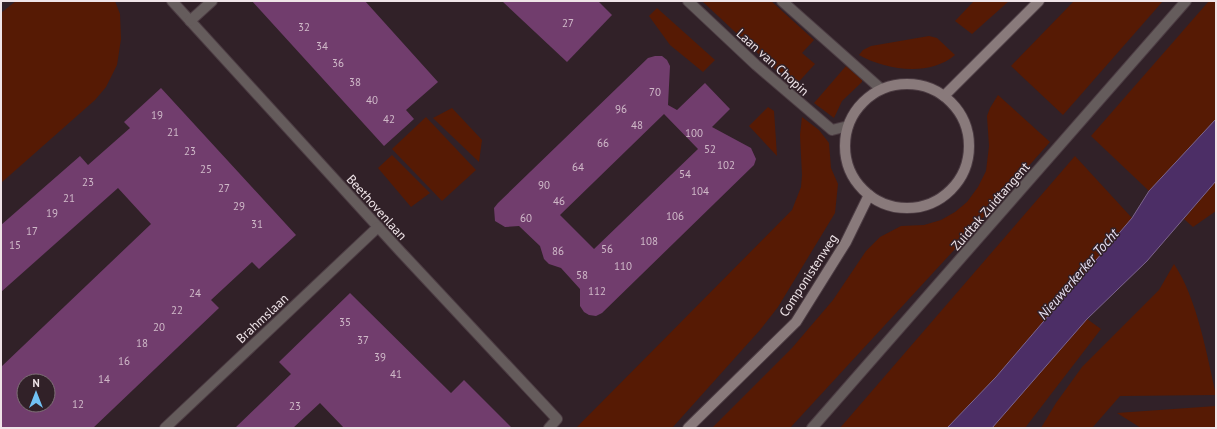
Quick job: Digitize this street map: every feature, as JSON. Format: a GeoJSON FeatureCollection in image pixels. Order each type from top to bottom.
{"type":"FeatureCollection","features":[{"type":"Feature","properties":{"kind":"main road"},"geometry":{"type":"LineString","coordinates":[[944,96],[1039,1]]}},
{"type":"Feature","properties":{"kind":"main road"},"geometry":{"type":"LineString","coordinates":[[914,84],[929,88],[944,96],[958,110],[967,134],[969,147],[965,166],[956,184],[942,197],[925,205],[905,208],[886,204],[869,195],[856,182],[847,164],[844,145],[848,126],[855,111],[866,98],[881,89],[897,85],[914,84]]}},
{"type":"Feature","properties":{"kind":"main road","name":"Componistenweg"},"geometry":{"type":"LineString","coordinates":[[688,428],[796,322],[846,242],[869,195]]}},
{"type":"Feature","properties":{"kind":"street","name":"Beethovenlaan"},"geometry":{"type":"LineString","coordinates":[[172,1],[378,227],[557,419],[548,428]]}},
{"type":"Feature","properties":{"kind":"street"},"geometry":{"type":"LineString","coordinates":[[190,21],[212,1]]}},
{"type":"Feature","properties":{"kind":"street","name":"Laan van Chopin"},"geometry":{"type":"LineString","coordinates":[[688,1],[756,65],[832,130],[848,126]]}},
{"type":"Feature","properties":{"kind":"street"},"geometry":{"type":"LineString","coordinates":[[782,1],[881,89]]}},
{"type":"Feature","properties":{"kind":"street","name":"Zuidtak Zuidtangent"},"geometry":{"type":"LineString","coordinates":[[812,428],[1186,1]]}},
{"type":"Feature","properties":{"kind":"street","name":"Brahmslaan"},"geometry":{"type":"LineString","coordinates":[[164,428],[378,227]]}},
{"type":"Feature","properties":{"kind":"shaded area"},"geometry":{"type":"Polygon","coordinates":[[[16,1],[115,1],[120,14],[121,39],[117,65],[106,87],[95,100],[1,183],[1,13],[16,1]]]}},
{"type":"Feature","properties":{"kind":"shaded area"},"geometry":{"type":"Polygon","coordinates":[[[702,1],[771,1],[814,40],[802,53],[815,64],[794,87],[702,1]]]}},
{"type":"Feature","properties":{"kind":"shaded area"},"geometry":{"type":"Polygon","coordinates":[[[974,1],[1009,1],[972,34],[955,21],[974,1]]]}},
{"type":"Feature","properties":{"kind":"shaded area"},"geometry":{"type":"Polygon","coordinates":[[[1074,1],[1163,1],[1063,115],[1011,66],[1074,1]]]}},
{"type":"Feature","properties":{"kind":"shaded area"},"geometry":{"type":"Polygon","coordinates":[[[1209,1],[1216,1],[1216,119],[1149,191],[1091,136],[1209,1]]]}},
{"type":"Feature","properties":{"kind":"shaded area"},"geometry":{"type":"Polygon","coordinates":[[[657,8],[715,60],[703,72],[670,45],[649,16],[657,8]]]}},
{"type":"Feature","properties":{"kind":"shaded area"},"geometry":{"type":"Polygon","coordinates":[[[929,36],[937,38],[955,55],[945,62],[933,66],[920,69],[907,69],[882,64],[859,55],[863,50],[871,46],[929,36]]]}},
{"type":"Feature","properties":{"kind":"shaded area"},"geometry":{"type":"Polygon","coordinates":[[[846,66],[862,80],[862,82],[842,101],[834,118],[814,103],[846,66]]]}},
{"type":"Feature","properties":{"kind":"shaded area"},"geometry":{"type":"Polygon","coordinates":[[[998,95],[1050,142],[955,249],[790,428],[712,428],[792,348],[833,300],[866,251],[880,237],[901,226],[924,225],[941,220],[955,212],[967,202],[978,187],[986,171],[989,146],[987,116],[998,95]]]}},
{"type":"Feature","properties":{"kind":"shaded area"},"geometry":{"type":"Polygon","coordinates":[[[768,107],[774,111],[777,156],[749,126],[768,107]]]}},
{"type":"Feature","properties":{"kind":"shaded area"},"geometry":{"type":"Polygon","coordinates":[[[452,108],[482,140],[479,162],[433,118],[452,108]]]}},
{"type":"Feature","properties":{"kind":"shaded area"},"geometry":{"type":"Polygon","coordinates":[[[426,117],[476,170],[442,201],[392,149],[426,117]]]}},
{"type":"Feature","properties":{"kind":"shaded area"},"geometry":{"type":"Polygon","coordinates":[[[802,117],[819,130],[829,143],[831,168],[838,184],[835,213],[778,307],[760,330],[672,428],[576,428],[792,210],[801,187],[802,175],[800,135],[802,117]]]}},
{"type":"Feature","properties":{"kind":"shaded area"},"geometry":{"type":"Polygon","coordinates":[[[1216,119],[1216,181],[1147,261],[1087,319],[992,428],[947,428],[996,377],[1132,218],[1149,191],[1216,119]]]}},
{"type":"Feature","properties":{"kind":"shaded area"},"geometry":{"type":"Polygon","coordinates":[[[392,155],[430,193],[411,207],[378,168],[392,155]]]}},
{"type":"Feature","properties":{"kind":"shaded area"},"geometry":{"type":"Polygon","coordinates":[[[1075,156],[1132,218],[996,377],[947,428],[840,428],[1075,156]]]}},
{"type":"Feature","properties":{"kind":"shaded area"},"geometry":{"type":"Polygon","coordinates":[[[1216,181],[1216,211],[1193,227],[1184,219],[1216,181]]]}},
{"type":"Feature","properties":{"kind":"shaded area"},"geometry":{"type":"Polygon","coordinates":[[[1174,264],[1189,293],[1195,310],[1205,345],[1216,395],[1120,396],[1092,428],[1041,428],[1056,403],[1082,367],[1159,290],[1174,264]]]}},
{"type":"Feature","properties":{"kind":"shaded area"},"geometry":{"type":"Polygon","coordinates":[[[1087,319],[1101,329],[1025,428],[992,428],[1087,319]]]}},
{"type":"Feature","properties":{"kind":"shaded area"},"geometry":{"type":"Polygon","coordinates":[[[1216,406],[1216,428],[1141,428],[1117,413],[1216,406]]]}},
{"type":"Feature","properties":{"kind":"building"},"geometry":{"type":"Polygon","coordinates":[[[252,1],[365,1],[438,82],[406,110],[414,119],[384,146],[252,1]]]}},
{"type":"Feature","properties":{"kind":"building"},"geometry":{"type":"Polygon","coordinates":[[[502,1],[598,1],[612,15],[567,62],[502,1]]]}},
{"type":"Feature","properties":{"kind":"building"},"geometry":{"type":"Polygon","coordinates":[[[662,56],[667,60],[670,66],[668,105],[677,110],[705,83],[730,109],[712,127],[751,148],[756,159],[754,165],[602,313],[596,316],[589,315],[584,312],[580,306],[580,289],[561,268],[549,264],[544,259],[540,246],[519,226],[505,227],[495,221],[494,208],[648,58],[662,56]],[[664,114],[560,215],[594,249],[698,149],[664,114]]]}},
{"type":"Feature","properties":{"kind":"building"},"geometry":{"type":"Polygon","coordinates":[[[161,88],[296,235],[259,269],[252,262],[211,300],[219,308],[93,428],[1,428],[1,367],[151,224],[118,188],[1,292],[1,225],[80,156],[88,165],[130,128],[124,122],[161,88]]]}},
{"type":"Feature","properties":{"kind":"building"},"geometry":{"type":"Polygon","coordinates":[[[350,293],[451,393],[464,380],[512,428],[344,428],[320,403],[293,428],[235,428],[291,374],[279,362],[350,293]]]}},
{"type":"Feature","properties":{"kind":"water label","name":"Nieuwerkerker Tocht"},"geometry":{"type":"Point","coordinates":[1078,274]}}]}
